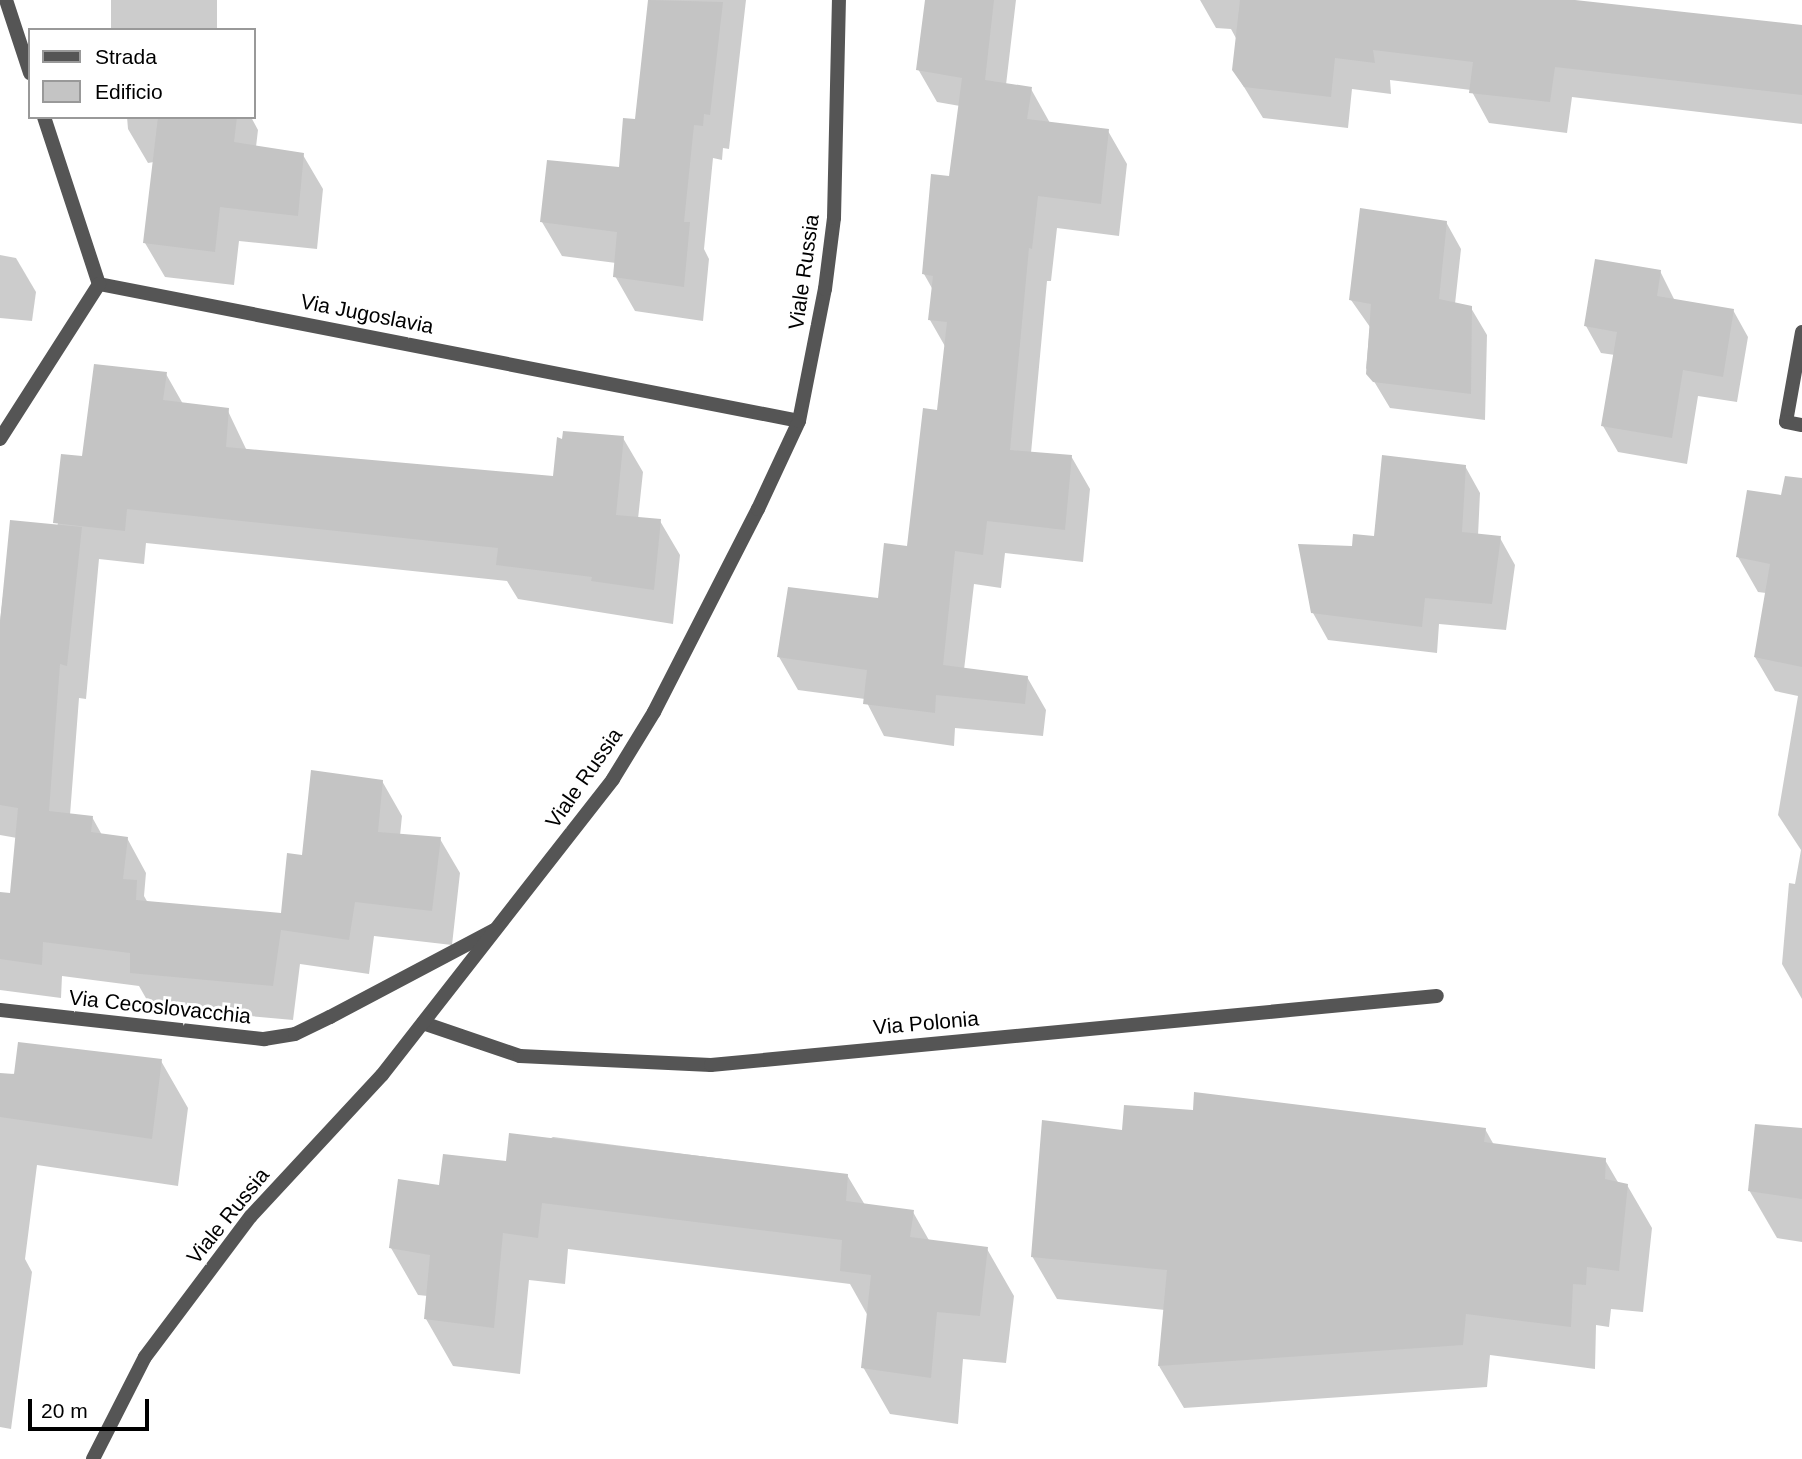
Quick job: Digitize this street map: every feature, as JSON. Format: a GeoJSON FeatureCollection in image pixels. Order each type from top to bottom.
{"type":"FeatureCollection","features":[{"type":"Feature","properties":{"kind":"street"},"geometry":{"type":"LineString","coordinates":[[6,0],[28,67]]}},
{"type":"Feature","properties":{"kind":"street","name":"Viale Russia"},"geometry":{"type":"LineString","coordinates":[[93,1459],[145,1357],[210,1270],[251,1216],[382,1075],[499,928],[613,779],[654,712],[799,421],[834,218],[839,0]]}},
{"type":"Feature","properties":{"kind":"street"},"geometry":{"type":"LineString","coordinates":[[0,439],[99,284],[45,119]]}},
{"type":"Feature","properties":{"kind":"street","name":"Via Jugoslavia"},"geometry":{"type":"LineString","coordinates":[[99,284],[799,421]]}},
{"type":"Feature","properties":{"kind":"street"},"geometry":{"type":"LineString","coordinates":[[1802,332],[1786,422],[1802,425]]}},
{"type":"Feature","properties":{"kind":"street","name":"Via Cecoslovacchia"},"geometry":{"type":"LineString","coordinates":[[0,1010],[264,1039],[295,1034],[499,928]]}},
{"type":"Feature","properties":{"kind":"street","name":"Via Polonia"},"geometry":{"type":"LineString","coordinates":[[423,1023],[520,1056],[711,1065],[1437,996]]}},
{"type":"Feature","properties":{"kind":"building"},"geometry":{"type":"Polygon","coordinates":[[[648,0],[723,2],[710,115],[704,114],[703,126],[694,125],[684,222],[690,222],[684,287],[613,277],[617,232],[540,222],[547,160],[619,167],[623,118],[635,119],[648,0]]]}},
{"type":"Feature","properties":{"kind":"building"},"geometry":{"type":"Polygon","coordinates":[[[925,0],[994,0],[985,80],[1032,87],[1027,119],[1109,129],[1101,204],[1038,196],[1032,249],[1029,248],[1010,450],[1072,455],[1065,530],[987,521],[983,555],[955,551],[943,665],[1028,676],[1025,704],[936,695],[935,713],[863,704],[867,670],[777,657],[788,587],[878,598],[884,543],[907,546],[923,408],[937,410],[947,322],[928,320],[933,276],[922,274],[931,174],[949,176],[962,78],[916,70],[925,0]]]}},
{"type":"Feature","properties":{"kind":"building"},"geometry":{"type":"Polygon","coordinates":[[[1240,0],[1575,0],[1802,25],[1802,95],[1555,67],[1550,102],[1469,93],[1473,62],[1373,50],[1375,63],[1335,58],[1331,97],[1244,87],[1232,70],[1240,0]]]}},
{"type":"Feature","properties":{"kind":"building"},"geometry":{"type":"Polygon","coordinates":[[[158,119],[237,119],[234,142],[304,153],[298,216],[220,207],[215,252],[143,243],[158,119]]]}},
{"type":"Feature","properties":{"kind":"building"},"geometry":{"type":"Polygon","coordinates":[[[1360,208],[1447,221],[1439,299],[1472,306],[1471,394],[1373,382],[1366,374],[1371,304],[1349,300],[1360,208]]]}},
{"type":"Feature","properties":{"kind":"building"},"geometry":{"type":"Polygon","coordinates":[[[1595,259],[1661,270],[1657,296],[1734,309],[1723,377],[1683,370],[1672,438],[1601,426],[1617,332],[1584,326],[1595,259]]]}},
{"type":"Feature","properties":{"kind":"building"},"geometry":{"type":"Polygon","coordinates":[[[94,364],[167,372],[163,400],[229,408],[226,447],[553,476],[557,437],[562,439],[563,431],[624,436],[616,515],[661,519],[654,590],[591,581],[592,577],[496,565],[498,548],[127,509],[125,531],[53,523],[61,454],[82,456],[94,364]]]}},
{"type":"Feature","properties":{"kind":"building"},"geometry":{"type":"Polygon","coordinates":[[[1382,455],[1466,465],[1462,532],[1501,536],[1492,604],[1425,598],[1422,627],[1311,613],[1298,544],[1352,546],[1353,534],[1374,536],[1382,455]]]}},
{"type":"Feature","properties":{"kind":"building"},"geometry":{"type":"Polygon","coordinates":[[[1785,476],[1802,478],[1802,667],[1754,657],[1770,564],[1736,557],[1747,490],[1781,495],[1785,476]]]}},
{"type":"Feature","properties":{"kind":"building"},"geometry":{"type":"Polygon","coordinates":[[[10,520],[82,527],[67,666],[60,664],[49,811],[93,816],[91,832],[128,837],[123,879],[137,880],[136,900],[281,913],[287,853],[302,855],[311,770],[383,780],[378,832],[441,837],[432,911],[355,902],[349,940],[281,930],[273,986],[130,973],[130,953],[43,942],[42,965],[0,959],[0,892],[10,893],[18,808],[0,805],[0,622],[10,520]]]}},
{"type":"Feature","properties":{"kind":"building"},"geometry":{"type":"Polygon","coordinates":[[[18,1042],[162,1059],[152,1139],[0,1117],[0,1073],[14,1074],[18,1042]]]}},
{"type":"Feature","properties":{"kind":"building"},"geometry":{"type":"Polygon","coordinates":[[[1194,1092],[1486,1128],[1484,1142],[1606,1158],[1605,1179],[1628,1184],[1619,1271],[1587,1267],[1586,1285],[1573,1284],[1571,1327],[1466,1314],[1463,1345],[1158,1366],[1167,1270],[1031,1257],[1042,1120],[1122,1130],[1124,1105],[1193,1110],[1194,1092]]]}},
{"type":"Feature","properties":{"kind":"building"},"geometry":{"type":"Polygon","coordinates":[[[1755,1124],[1802,1128],[1802,1199],[1748,1191],[1755,1124]]]}},
{"type":"Feature","properties":{"kind":"building"},"geometry":{"type":"Polygon","coordinates":[[[509,1133],[848,1174],[846,1201],[914,1210],[910,1237],[988,1247],[980,1316],[937,1312],[931,1378],[861,1368],[871,1275],[840,1271],[842,1240],[542,1203],[538,1238],[503,1233],[494,1328],[424,1319],[430,1255],[389,1248],[398,1179],[439,1185],[443,1154],[506,1161],[509,1133]]]}}]}
